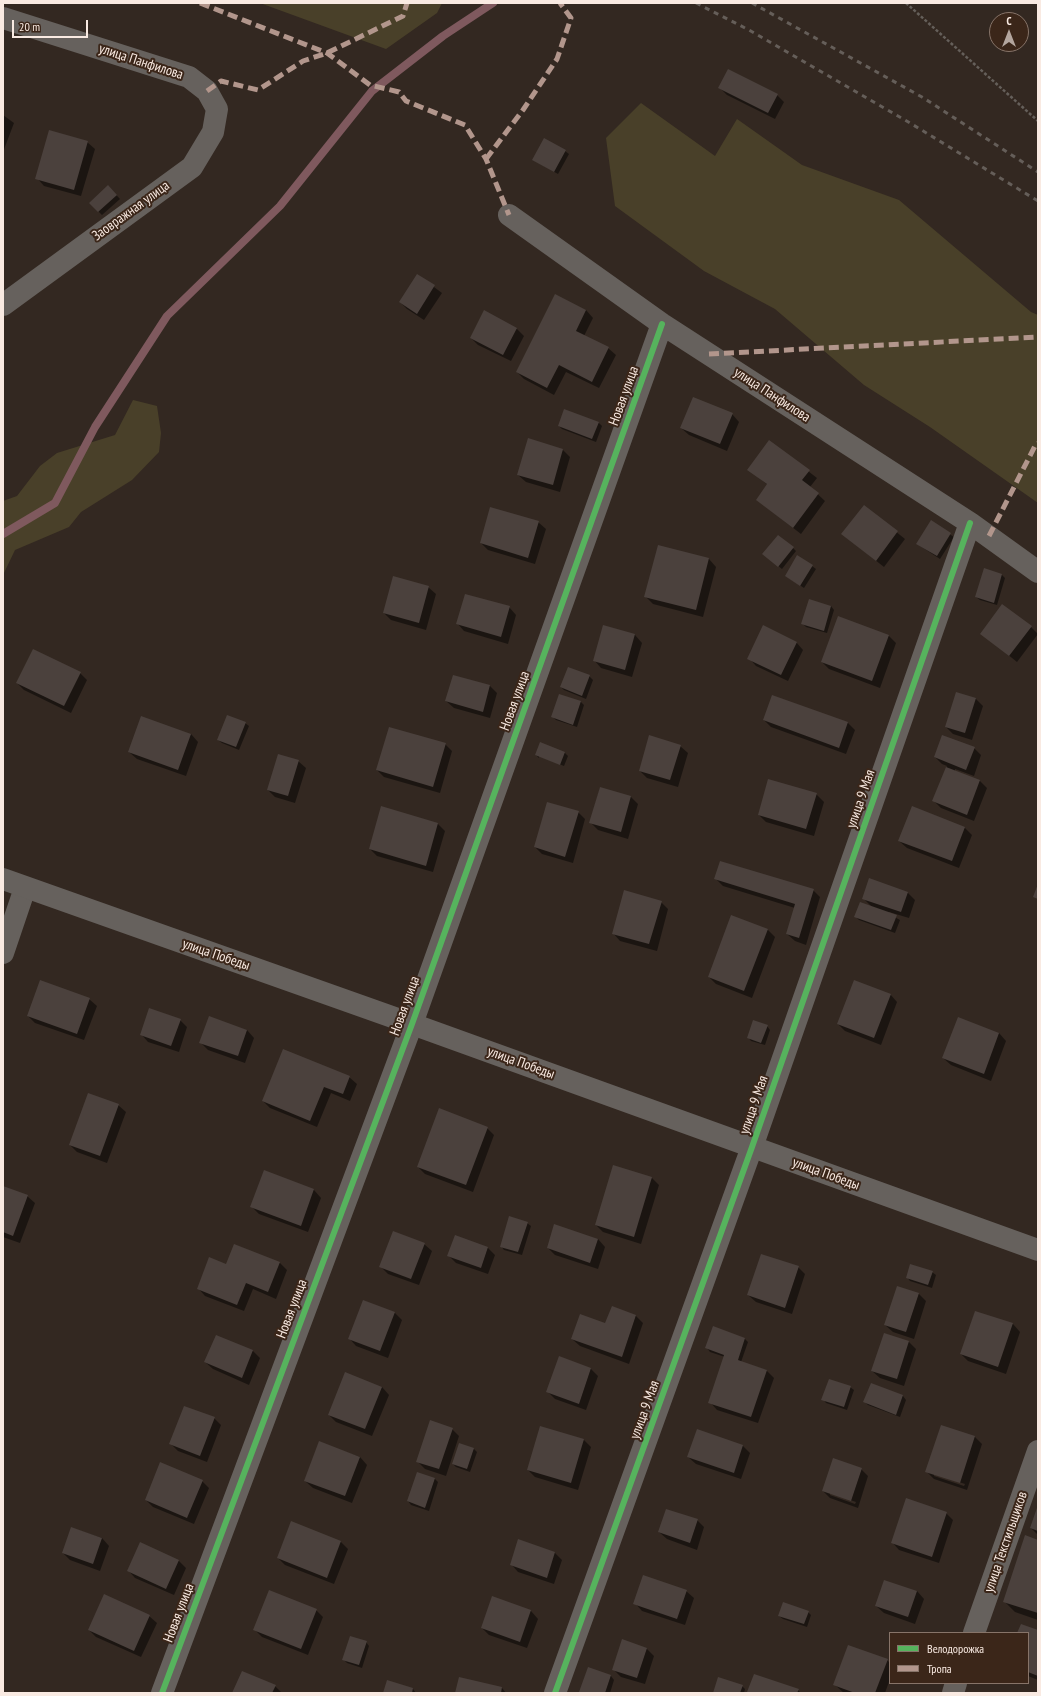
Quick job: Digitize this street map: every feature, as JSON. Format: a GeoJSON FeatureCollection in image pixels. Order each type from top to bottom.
{"type":"FeatureCollection","features":[{"type":"Feature","properties":{"kind":"street","name":"улица Панфилова"},"geometry":{"type":"LineString","coordinates":[[3,18],[190,77],[207,91]]}},
{"type":"Feature","properties":{"kind":"street","name":"Заовражная улица"},"geometry":{"type":"LineString","coordinates":[[3,305],[192,167],[213,132],[217,109],[207,91]]}},
{"type":"Feature","properties":{"kind":"street","name":"улица Панфилова"},"geometry":{"type":"LineString","coordinates":[[509,215],[662,324],[970,523],[1038,572]]}},
{"type":"Feature","properties":{"kind":"street","name":"Новая улица"},"geometry":{"type":"LineString","coordinates":[[162,1693],[412,1024],[662,324]]}},
{"type":"Feature","properties":{"kind":"street","name":"улица 9 Мая"},"geometry":{"type":"LineString","coordinates":[[556,1693],[752,1147],[970,523]]}},
{"type":"Feature","properties":{"kind":"street","name":"улица Победы"},"geometry":{"type":"LineString","coordinates":[[3,879],[412,1024],[1038,1250]]}},
{"type":"Feature","properties":{"kind":"street"},"geometry":{"type":"LineString","coordinates":[[3,953],[25,888]]}},
{"type":"Feature","properties":{"kind":"street","name":"улица Текстильщиков"},"geometry":{"type":"LineString","coordinates":[[974,1632],[1038,1451]]}},
{"type":"Feature","properties":{"kind":"path"},"geometry":{"type":"LineString","coordinates":[[906,3],[1038,121]]}},
{"type":"Feature","properties":{"kind":"shaded area"},"geometry":{"type":"Polygon","coordinates":[[[260,3],[442,3],[437,13],[386,49],[260,3]]]}},
{"type":"Feature","properties":{"kind":"shaded area"},"geometry":{"type":"Polygon","coordinates":[[[641,103],[715,156],[737,119],[802,165],[899,200],[1031,312],[1038,315],[1038,503],[930,427],[864,385],[775,309],[704,271],[615,206],[606,138],[641,103]]]}},
{"type":"Feature","properties":{"kind":"shaded area"},"geometry":{"type":"Polygon","coordinates":[[[133,400],[157,406],[161,433],[159,452],[132,480],[81,512],[69,527],[15,550],[3,575],[3,501],[17,496],[40,466],[57,453],[115,435],[133,400]]]}},
{"type":"Feature","properties":{"kind":"building"},"geometry":{"type":"Polygon","coordinates":[[[728,69],[778,94],[768,113],[718,88],[728,69]]]}},
{"type":"Feature","properties":{"kind":"building"},"geometry":{"type":"Polygon","coordinates":[[[49,130],[88,141],[74,190],[35,179],[49,130]]]}},
{"type":"Feature","properties":{"kind":"building"},"geometry":{"type":"Polygon","coordinates":[[[544,138],[566,150],[554,172],[532,160],[544,138]]]}},
{"type":"Feature","properties":{"kind":"building"},"geometry":{"type":"Polygon","coordinates":[[[108,185],[117,195],[98,212],[89,203],[108,185]]]}},
{"type":"Feature","properties":{"kind":"building"},"geometry":{"type":"Polygon","coordinates":[[[417,274],[435,285],[417,314],[399,302],[417,274]]]}},
{"type":"Feature","properties":{"kind":"building"},"geometry":{"type":"Polygon","coordinates":[[[555,294],[586,310],[576,331],[609,347],[592,382],[559,365],[547,388],[516,372],[555,294]]]}},
{"type":"Feature","properties":{"kind":"building"},"geometry":{"type":"Polygon","coordinates":[[[484,310],[517,328],[503,355],[470,338],[484,310]]]}},
{"type":"Feature","properties":{"kind":"building"},"geometry":{"type":"Polygon","coordinates":[[[693,397],[733,413],[720,444],[680,428],[693,397]]]}},
{"type":"Feature","properties":{"kind":"building"},"geometry":{"type":"Polygon","coordinates":[[[564,409],[599,422],[592,439],[558,426],[564,409]]]}},
{"type":"Feature","properties":{"kind":"building"},"geometry":{"type":"Polygon","coordinates":[[[528,438],[563,449],[553,485],[517,475],[528,438]]]}},
{"type":"Feature","properties":{"kind":"building"},"geometry":{"type":"Polygon","coordinates":[[[769,440],[810,470],[802,480],[819,493],[793,528],[756,500],[767,484],[747,470],[769,440]]]}},
{"type":"Feature","properties":{"kind":"building"},"geometry":{"type":"Polygon","coordinates":[[[864,505],[898,531],[876,561],[841,534],[864,505]]]}},
{"type":"Feature","properties":{"kind":"building"},"geometry":{"type":"Polygon","coordinates":[[[490,507],[539,521],[528,558],[480,543],[490,507]]]}},
{"type":"Feature","properties":{"kind":"building"},"geometry":{"type":"Polygon","coordinates":[[[931,520],[951,533],[937,556],[916,544],[931,520]]]}},
{"type":"Feature","properties":{"kind":"building"},"geometry":{"type":"Polygon","coordinates":[[[778,535],[794,547],[778,567],[762,554],[778,535]]]}},
{"type":"Feature","properties":{"kind":"building"},"geometry":{"type":"Polygon","coordinates":[[[658,545],[709,558],[696,610],[644,597],[658,545]]]}},
{"type":"Feature","properties":{"kind":"building"},"geometry":{"type":"Polygon","coordinates":[[[797,555],[813,565],[800,586],[785,576],[797,555]]]}},
{"type":"Feature","properties":{"kind":"building"},"geometry":{"type":"Polygon","coordinates":[[[984,568],[1002,574],[994,603],[975,597],[984,568]]]}},
{"type":"Feature","properties":{"kind":"building"},"geometry":{"type":"Polygon","coordinates":[[[393,576],[429,586],[419,623],[383,613],[393,576]]]}},
{"type":"Feature","properties":{"kind":"building"},"geometry":{"type":"Polygon","coordinates":[[[465,594],[510,606],[501,637],[456,624],[465,594]]]}},
{"type":"Feature","properties":{"kind":"building"},"geometry":{"type":"Polygon","coordinates":[[[809,599],[831,606],[824,631],[801,624],[809,599]]]}},
{"type":"Feature","properties":{"kind":"building"},"geometry":{"type":"Polygon","coordinates":[[[1002,604],[1032,626],[1009,656],[980,634],[1002,604]]]}},
{"type":"Feature","properties":{"kind":"building"},"geometry":{"type":"Polygon","coordinates":[[[838,616],[889,635],[872,681],[821,662],[838,616]]]}},
{"type":"Feature","properties":{"kind":"building"},"geometry":{"type":"Polygon","coordinates":[[[603,625],[635,634],[625,670],[593,661],[603,625]]]}},
{"type":"Feature","properties":{"kind":"building"},"geometry":{"type":"Polygon","coordinates":[[[763,625],[797,642],[781,675],[747,659],[763,625]]]}},
{"type":"Feature","properties":{"kind":"building"},"geometry":{"type":"Polygon","coordinates":[[[33,649],[81,672],[64,706],[16,683],[33,649]]]}},
{"type":"Feature","properties":{"kind":"building"},"geometry":{"type":"Polygon","coordinates":[[[568,667],[590,675],[582,696],[560,687],[568,667]]]}},
{"type":"Feature","properties":{"kind":"building"},"geometry":{"type":"Polygon","coordinates":[[[453,675],[490,685],[483,712],[445,701],[453,675]]]}},
{"type":"Feature","properties":{"kind":"building"},"geometry":{"type":"Polygon","coordinates":[[[956,692],[976,698],[965,733],[945,727],[956,692]]]}},
{"type":"Feature","properties":{"kind":"building"},"geometry":{"type":"Polygon","coordinates":[[[559,694],[581,701],[573,725],[551,717],[559,694]]]}},
{"type":"Feature","properties":{"kind":"building"},"geometry":{"type":"Polygon","coordinates":[[[772,695],[848,722],[839,748],[763,720],[772,695]]]}},
{"type":"Feature","properties":{"kind":"building"},"geometry":{"type":"Polygon","coordinates":[[[227,715],[246,722],[236,747],[217,740],[227,715]]]}},
{"type":"Feature","properties":{"kind":"building"},"geometry":{"type":"Polygon","coordinates":[[[141,716],[191,734],[178,770],[128,752],[141,716]]]}},
{"type":"Feature","properties":{"kind":"building"},"geometry":{"type":"Polygon","coordinates":[[[389,727],[446,743],[433,787],[376,770],[389,727]]]}},
{"type":"Feature","properties":{"kind":"building"},"geometry":{"type":"Polygon","coordinates":[[[649,735],[681,745],[670,780],[639,771],[649,735]]]}},
{"type":"Feature","properties":{"kind":"building"},"geometry":{"type":"Polygon","coordinates":[[[942,735],[975,747],[966,770],[934,757],[942,735]]]}},
{"type":"Feature","properties":{"kind":"building"},"geometry":{"type":"Polygon","coordinates":[[[540,742],[565,752],[560,765],[535,755],[540,742]]]}},
{"type":"Feature","properties":{"kind":"building"},"geometry":{"type":"Polygon","coordinates":[[[278,754],[299,760],[288,796],[267,790],[278,754]]]}},
{"type":"Feature","properties":{"kind":"building"},"geometry":{"type":"Polygon","coordinates":[[[946,767],[980,780],[967,815],[932,801],[946,767]]]}},
{"type":"Feature","properties":{"kind":"building"},"geometry":{"type":"Polygon","coordinates":[[[768,779],[817,793],[806,829],[758,815],[768,779]]]}},
{"type":"Feature","properties":{"kind":"building"},"geometry":{"type":"Polygon","coordinates":[[[600,787],[631,796],[621,832],[589,823],[600,787]]]}},
{"type":"Feature","properties":{"kind":"building"},"geometry":{"type":"Polygon","coordinates":[[[547,802],[579,811],[565,857],[534,847],[547,802]]]}},
{"type":"Feature","properties":{"kind":"building"},"geometry":{"type":"Polygon","coordinates":[[[381,806],[438,823],[426,866],[369,849],[381,806]]]}},
{"type":"Feature","properties":{"kind":"building"},"geometry":{"type":"Polygon","coordinates":[[[912,806],[965,827],[952,861],[898,841],[912,806]]]}},
{"type":"Feature","properties":{"kind":"building"},"geometry":{"type":"Polygon","coordinates":[[[720,861],[814,889],[799,938],[786,934],[795,904],[714,879],[720,861]]]}},
{"type":"Feature","properties":{"kind":"building"},"geometry":{"type":"Polygon","coordinates":[[[869,878],[908,892],[901,912],[862,899],[869,878]]]}},
{"type":"Feature","properties":{"kind":"building"},"geometry":{"type":"Polygon","coordinates":[[[1038,884],[1038,899],[1033,897],[1038,884]]]}},
{"type":"Feature","properties":{"kind":"building"},"geometry":{"type":"Polygon","coordinates":[[[624,890],[662,901],[649,944],[612,934],[624,890]]]}},
{"type":"Feature","properties":{"kind":"building"},"geometry":{"type":"Polygon","coordinates":[[[860,902],[897,915],[891,930],[854,917],[860,902]]]}},
{"type":"Feature","properties":{"kind":"building"},"geometry":{"type":"Polygon","coordinates":[[[731,915],[768,929],[744,991],[708,977],[731,915]]]}},
{"type":"Feature","properties":{"kind":"building"},"geometry":{"type":"Polygon","coordinates":[[[40,980],[90,998],[77,1034],[27,1016],[40,980]]]}},
{"type":"Feature","properties":{"kind":"building"},"geometry":{"type":"Polygon","coordinates":[[[854,980],[891,994],[874,1038],[837,1024],[854,980]]]}},
{"type":"Feature","properties":{"kind":"building"},"geometry":{"type":"Polygon","coordinates":[[[149,1008],[181,1019],[171,1046],[140,1035],[149,1008]]]}},
{"type":"Feature","properties":{"kind":"building"},"geometry":{"type":"Polygon","coordinates":[[[209,1016],[247,1030],[238,1056],[199,1043],[209,1016]]]}},
{"type":"Feature","properties":{"kind":"building"},"geometry":{"type":"Polygon","coordinates":[[[958,1017],[999,1033],[984,1074],[942,1058],[958,1017]]]}},
{"type":"Feature","properties":{"kind":"building"},"geometry":{"type":"Polygon","coordinates":[[[753,1020],[768,1025],[761,1043],[747,1038],[753,1020]]]}},
{"type":"Feature","properties":{"kind":"building"},"geometry":{"type":"Polygon","coordinates":[[[283,1049],[350,1076],[343,1094],[324,1087],[310,1121],[262,1101],[283,1049]]]}},
{"type":"Feature","properties":{"kind":"building"},"geometry":{"type":"Polygon","coordinates":[[[88,1093],[119,1104],[100,1156],[69,1145],[88,1093]]]}},
{"type":"Feature","properties":{"kind":"building"},"geometry":{"type":"Polygon","coordinates":[[[439,1108],[488,1127],[466,1185],[417,1167],[439,1108]]]}},
{"type":"Feature","properties":{"kind":"building"},"geometry":{"type":"Polygon","coordinates":[[[613,1165],[652,1177],[634,1237],[595,1225],[613,1165]]]}},
{"type":"Feature","properties":{"kind":"building"},"geometry":{"type":"Polygon","coordinates":[[[264,1170],[314,1189],[301,1226],[250,1207],[264,1170]]]}},
{"type":"Feature","properties":{"kind":"building"},"geometry":{"type":"Polygon","coordinates":[[[3,1186],[28,1195],[13,1236],[3,1232],[3,1186]]]}},
{"type":"Feature","properties":{"kind":"building"},"geometry":{"type":"Polygon","coordinates":[[[509,1216],[528,1222],[518,1252],[500,1247],[509,1216]]]}},
{"type":"Feature","properties":{"kind":"building"},"geometry":{"type":"Polygon","coordinates":[[[554,1224],[598,1239],[590,1263],[547,1248],[554,1224]]]}},
{"type":"Feature","properties":{"kind":"building"},"geometry":{"type":"Polygon","coordinates":[[[393,1231],[425,1243],[411,1279],[379,1267],[393,1231]]]}},
{"type":"Feature","properties":{"kind":"building"},"geometry":{"type":"Polygon","coordinates":[[[455,1235],[488,1247],[481,1268],[447,1256],[455,1235]]]}},
{"type":"Feature","properties":{"kind":"building"},"geometry":{"type":"Polygon","coordinates":[[[234,1244],[280,1262],[268,1292],[246,1283],[237,1305],[197,1289],[209,1257],[226,1264],[234,1244]]]}},
{"type":"Feature","properties":{"kind":"building"},"geometry":{"type":"Polygon","coordinates":[[[761,1254],[799,1266],[785,1308],[747,1295],[761,1254]]]}},
{"type":"Feature","properties":{"kind":"building"},"geometry":{"type":"Polygon","coordinates":[[[910,1264],[933,1271],[928,1285],[906,1278],[910,1264]]]}},
{"type":"Feature","properties":{"kind":"building"},"geometry":{"type":"Polygon","coordinates":[[[897,1286],[919,1293],[906,1332],[884,1325],[897,1286]]]}},
{"type":"Feature","properties":{"kind":"building"},"geometry":{"type":"Polygon","coordinates":[[[363,1300],[395,1312],[380,1351],[348,1339],[363,1300]]]}},
{"type":"Feature","properties":{"kind":"building"},"geometry":{"type":"Polygon","coordinates":[[[612,1306],[636,1315],[622,1357],[571,1339],[580,1314],[605,1323],[612,1306]]]}},
{"type":"Feature","properties":{"kind":"building"},"geometry":{"type":"Polygon","coordinates":[[[975,1311],[1013,1323],[998,1367],[960,1354],[975,1311]]]}},
{"type":"Feature","properties":{"kind":"building"},"geometry":{"type":"Polygon","coordinates":[[[713,1326],[745,1338],[738,1360],[767,1370],[751,1417],[708,1403],[724,1355],[705,1348],[713,1326]]]}},
{"type":"Feature","properties":{"kind":"building"},"geometry":{"type":"Polygon","coordinates":[[[884,1333],[909,1341],[897,1379],[871,1371],[884,1333]]]}},
{"type":"Feature","properties":{"kind":"building"},"geometry":{"type":"Polygon","coordinates":[[[216,1335],[253,1350],[242,1378],[204,1362],[216,1335]]]}},
{"type":"Feature","properties":{"kind":"building"},"geometry":{"type":"Polygon","coordinates":[[[559,1356],[591,1368],[579,1404],[546,1392],[559,1356]]]}},
{"type":"Feature","properties":{"kind":"building"},"geometry":{"type":"Polygon","coordinates":[[[345,1372],[382,1387],[365,1429],[328,1415],[345,1372]]]}},
{"type":"Feature","properties":{"kind":"building"},"geometry":{"type":"Polygon","coordinates":[[[829,1379],[851,1386],[844,1407],[821,1400],[829,1379]]]}},
{"type":"Feature","properties":{"kind":"building"},"geometry":{"type":"Polygon","coordinates":[[[871,1383],[903,1395],[896,1415],[863,1402],[871,1383]]]}},
{"type":"Feature","properties":{"kind":"building"},"geometry":{"type":"Polygon","coordinates":[[[184,1406],[215,1417],[200,1456],[169,1444],[184,1406]]]}},
{"type":"Feature","properties":{"kind":"building"},"geometry":{"type":"Polygon","coordinates":[[[430,1420],[453,1428],[439,1469],[416,1462],[430,1420]]]}},
{"type":"Feature","properties":{"kind":"building"},"geometry":{"type":"Polygon","coordinates":[[[941,1425],[975,1436],[960,1483],[925,1472],[941,1425]]]}},
{"type":"Feature","properties":{"kind":"building"},"geometry":{"type":"Polygon","coordinates":[[[540,1426],[584,1439],[571,1483],[527,1470],[540,1426]]]}},
{"type":"Feature","properties":{"kind":"building"},"geometry":{"type":"Polygon","coordinates":[[[697,1429],[743,1445],[734,1473],[687,1457],[697,1429]]]}},
{"type":"Feature","properties":{"kind":"building"},"geometry":{"type":"Polygon","coordinates":[[[319,1441],[360,1457],[345,1496],[304,1481],[319,1441]]]}},
{"type":"Feature","properties":{"kind":"building"},"geometry":{"type":"Polygon","coordinates":[[[459,1443],[474,1448],[467,1469],[452,1464],[459,1443]]]}},
{"type":"Feature","properties":{"kind":"building"},"geometry":{"type":"Polygon","coordinates":[[[833,1458],[862,1468],[851,1501],[822,1491],[833,1458]]]}},
{"type":"Feature","properties":{"kind":"building"},"geometry":{"type":"Polygon","coordinates":[[[160,1462],[203,1480],[187,1518],[145,1500],[160,1462]]]}},
{"type":"Feature","properties":{"kind":"building"},"geometry":{"type":"Polygon","coordinates":[[[417,1472],[435,1478],[425,1508],[407,1501],[417,1472]]]}},
{"type":"Feature","properties":{"kind":"building"},"geometry":{"type":"Polygon","coordinates":[[[906,1498],[947,1512],[932,1557],[891,1543],[906,1498]]]}},
{"type":"Feature","properties":{"kind":"building"},"geometry":{"type":"Polygon","coordinates":[[[1038,1505],[1038,1531],[1030,1528],[1038,1505]]]}},
{"type":"Feature","properties":{"kind":"building"},"geometry":{"type":"Polygon","coordinates":[[[666,1509],[698,1519],[690,1543],[658,1532],[666,1509]]]}},
{"type":"Feature","properties":{"kind":"building"},"geometry":{"type":"Polygon","coordinates":[[[291,1521],[341,1541],[327,1578],[277,1558],[291,1521]]]}},
{"type":"Feature","properties":{"kind":"building"},"geometry":{"type":"Polygon","coordinates":[[[71,1527],[102,1538],[93,1564],[62,1553],[71,1527]]]}},
{"type":"Feature","properties":{"kind":"building"},"geometry":{"type":"Polygon","coordinates":[[[1025,1535],[1038,1540],[1038,1613],[1003,1602],[1025,1535]]]}},
{"type":"Feature","properties":{"kind":"building"},"geometry":{"type":"Polygon","coordinates":[[[518,1539],[555,1552],[547,1578],[510,1565],[518,1539]]]}},
{"type":"Feature","properties":{"kind":"building"},"geometry":{"type":"Polygon","coordinates":[[[140,1542],[179,1560],[166,1589],[127,1571],[140,1542]]]}},
{"type":"Feature","properties":{"kind":"building"},"geometry":{"type":"Polygon","coordinates":[[[643,1575],[687,1590],[677,1619],[633,1604],[643,1575]]]}},
{"type":"Feature","properties":{"kind":"building"},"geometry":{"type":"Polygon","coordinates":[[[884,1580],[917,1591],[908,1617],[875,1606],[884,1580]]]}},
{"type":"Feature","properties":{"kind":"building"},"geometry":{"type":"Polygon","coordinates":[[[269,1590],[317,1609],[301,1649],[253,1630],[269,1590]]]}},
{"type":"Feature","properties":{"kind":"building"},"geometry":{"type":"Polygon","coordinates":[[[104,1594],[150,1615],[134,1651],[88,1630],[104,1594]]]}},
{"type":"Feature","properties":{"kind":"building"},"geometry":{"type":"Polygon","coordinates":[[[492,1596],[531,1610],[520,1642],[481,1628],[492,1596]]]}},
{"type":"Feature","properties":{"kind":"building"},"geometry":{"type":"Polygon","coordinates":[[[783,1602],[809,1611],[804,1624],[778,1616],[783,1602]]]}},
{"type":"Feature","properties":{"kind":"building"},"geometry":{"type":"Polygon","coordinates":[[[1021,1624],[1038,1630],[1038,1676],[1029,1672],[1029,1632],[1017,1632],[1021,1624]]]}},
{"type":"Feature","properties":{"kind":"building"},"geometry":{"type":"Polygon","coordinates":[[[350,1636],[367,1641],[359,1665],[342,1660],[350,1636]]]}},
{"type":"Feature","properties":{"kind":"building"},"geometry":{"type":"Polygon","coordinates":[[[622,1639],[647,1648],[637,1678],[612,1670],[622,1639]]]}},
{"type":"Feature","properties":{"kind":"building"},"geometry":{"type":"Polygon","coordinates":[[[848,1645],[888,1659],[875,1693],[855,1693],[833,1685],[848,1645]]]}},
{"type":"Feature","properties":{"kind":"building"},"geometry":{"type":"Polygon","coordinates":[[[588,1667],[611,1675],[605,1693],[579,1692],[588,1667]]]}},
{"type":"Feature","properties":{"kind":"building"},"geometry":{"type":"Polygon","coordinates":[[[242,1671],[276,1685],[272,1693],[232,1693],[242,1671]]]}},
{"type":"Feature","properties":{"kind":"building"},"geometry":{"type":"Polygon","coordinates":[[[754,1674],[799,1689],[797,1693],[747,1692],[754,1674]]]}},
{"type":"Feature","properties":{"kind":"building"},"geometry":{"type":"Polygon","coordinates":[[[459,1677],[502,1687],[501,1693],[455,1693],[459,1677]]]}},
{"type":"Feature","properties":{"kind":"building"},"geometry":{"type":"Polygon","coordinates":[[[718,1677],[743,1685],[740,1693],[713,1693],[718,1677]]]}},
{"type":"Feature","properties":{"kind":"building"},"geometry":{"type":"Polygon","coordinates":[[[387,1680],[413,1688],[412,1693],[383,1693],[387,1680]]]}},
{"type":"Feature","properties":{"kind":"waterway"},"geometry":{"type":"LineString","coordinates":[[3,534],[55,503],[95,427],[167,316],[280,206],[372,91],[443,36],[493,3]]}},
{"type":"Feature","properties":{"kind":"railway"},"geometry":{"type":"LineString","coordinates":[[696,3],[749,30],[910,123],[1038,201]]}},
{"type":"Feature","properties":{"kind":"railway"},"geometry":{"type":"LineString","coordinates":[[752,3],[922,97],[1038,172]]}},
{"type":"Feature","properties":{"kind":"marked path"},"geometry":{"type":"LineString","coordinates":[[200,3],[327,53],[370,85],[399,92],[406,101],[465,125],[486,159],[509,215]]}},
{"type":"Feature","properties":{"kind":"marked path"},"geometry":{"type":"LineString","coordinates":[[207,91],[221,81],[258,90],[303,61],[327,53],[403,16],[407,3]]}},
{"type":"Feature","properties":{"kind":"marked path"},"geometry":{"type":"LineString","coordinates":[[486,159],[523,110],[557,59],[571,18],[560,3]]}},
{"type":"Feature","properties":{"kind":"marked path"},"geometry":{"type":"LineString","coordinates":[[709,354],[1038,337]]}},
{"type":"Feature","properties":{"kind":"marked path"},"geometry":{"type":"LineString","coordinates":[[989,536],[1035,446],[1038,443]]}},
{"type":"Feature","properties":{"kind":"cycle path"},"geometry":{"type":"LineString","coordinates":[[162,1693],[412,1024],[662,324]]}},
{"type":"Feature","properties":{"kind":"cycle path"},"geometry":{"type":"LineString","coordinates":[[555,1693],[752,1147],[970,523]]}}]}
